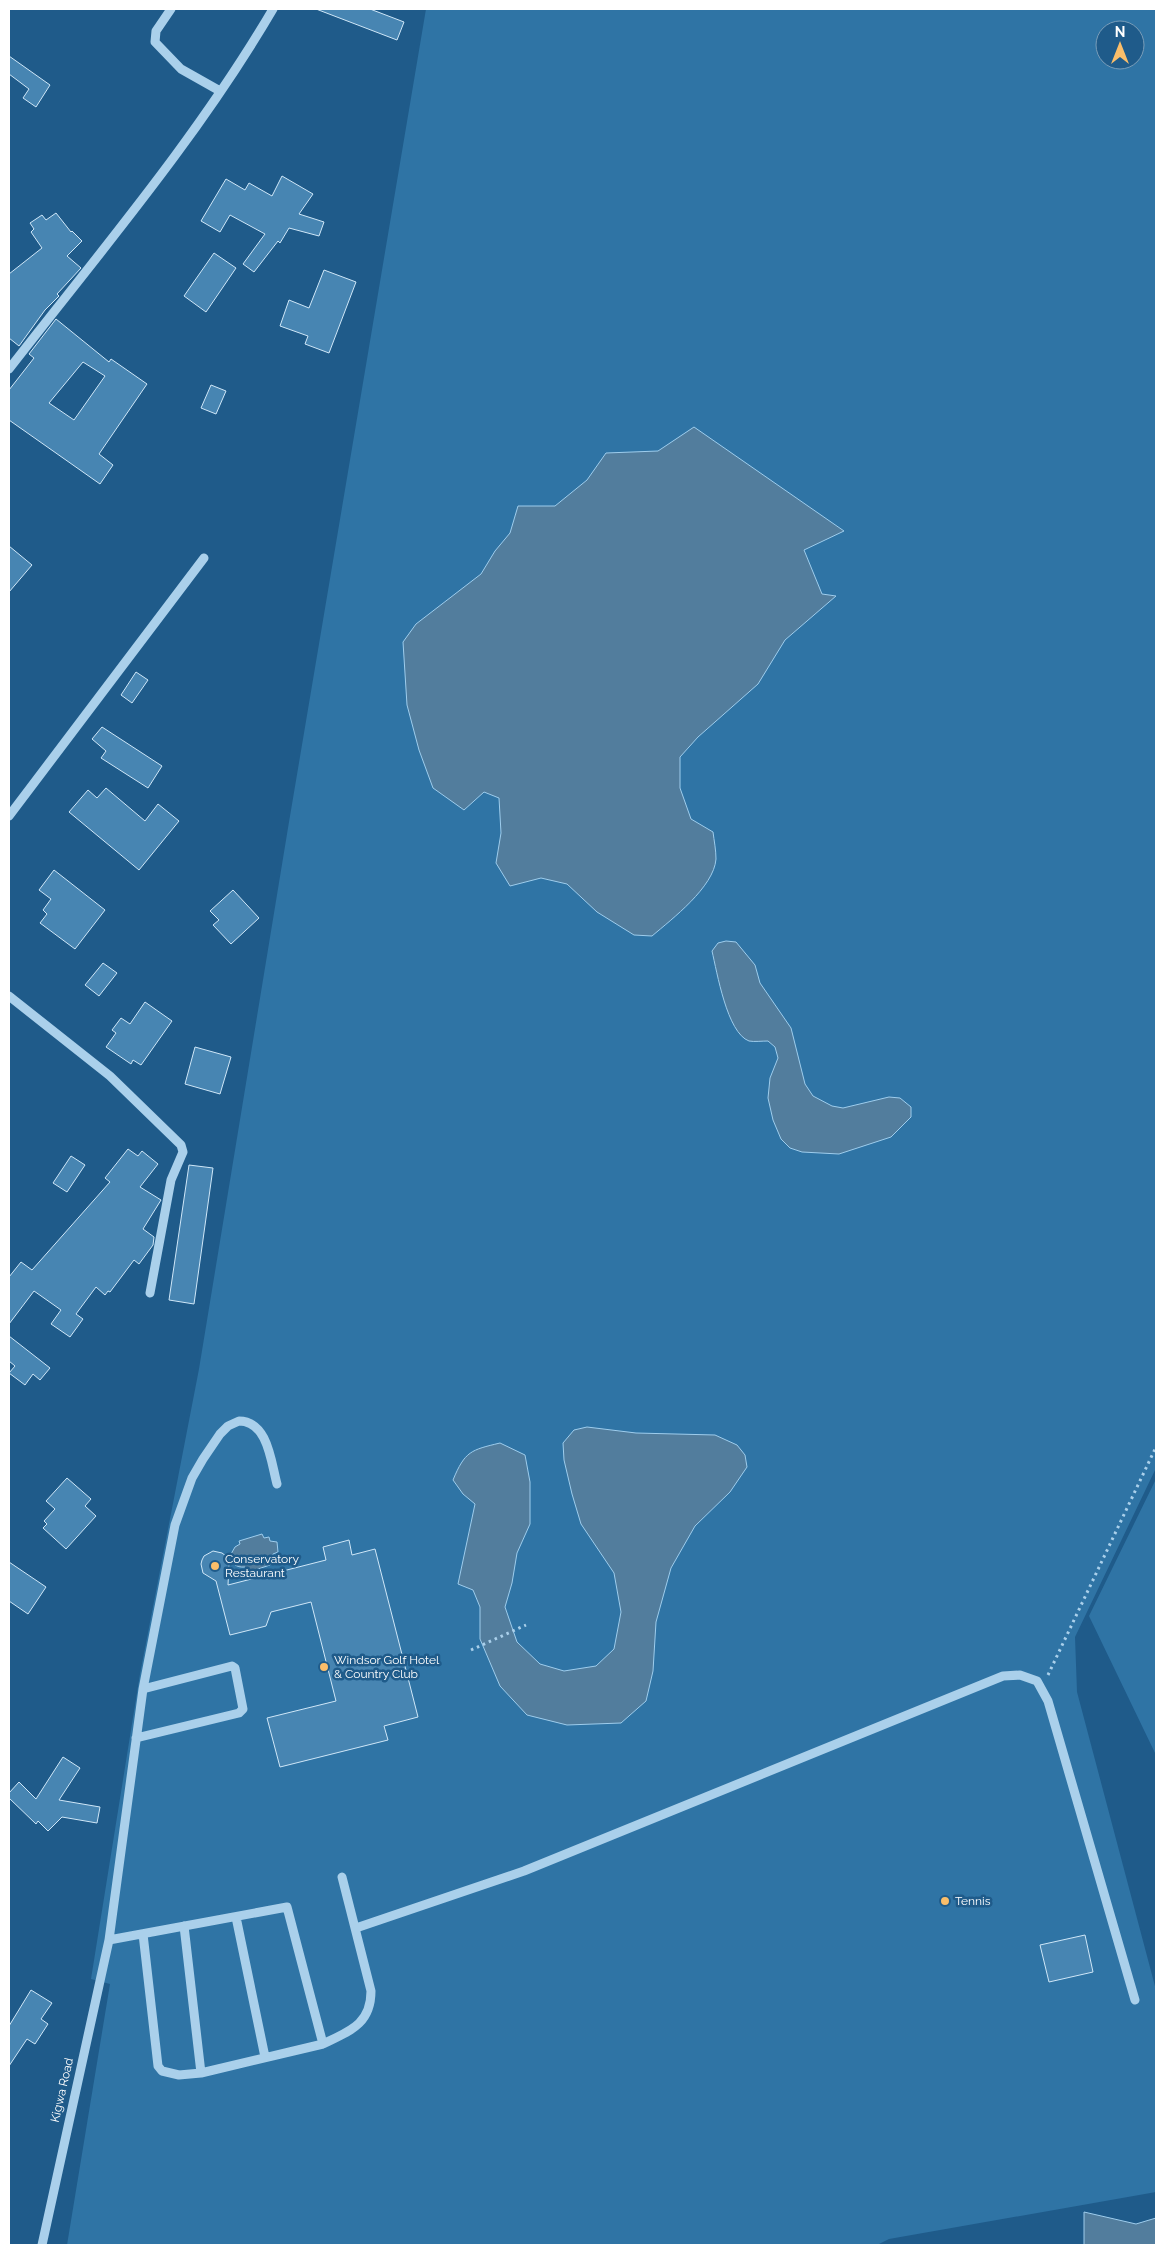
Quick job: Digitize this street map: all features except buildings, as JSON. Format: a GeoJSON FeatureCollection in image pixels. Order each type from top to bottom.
{"type":"FeatureCollection","features":[{"type":"Feature","properties":{"kind":"street"},"geometry":{"type":"LineString","coordinates":[[171,9],[156,31],[155,42],[181,69],[220,91]]}},
{"type":"Feature","properties":{"kind":"street"},"geometry":{"type":"LineString","coordinates":[[9,369],[186,140],[246,54],[273,9]]}},
{"type":"Feature","properties":{"kind":"street"},"geometry":{"type":"LineString","coordinates":[[9,816],[204,558]]}},
{"type":"Feature","properties":{"kind":"street"},"geometry":{"type":"LineString","coordinates":[[9,996],[110,1076],[181,1145],[183,1152],[171,1180],[150,1294]]}},
{"type":"Feature","properties":{"kind":"street","name":"Kigwa Road"},"geometry":{"type":"LineString","coordinates":[[42,2245],[109,1940],[136,1738],[175,1525],[192,1478],[203,1459],[220,1434],[228,1426],[239,1421],[248,1421],[263,1435],[277,1484]]}},
{"type":"Feature","properties":{"kind":"street"},"geometry":{"type":"LineString","coordinates":[[136,1738],[239,1713],[243,1709],[232,1666],[144,1689]]}},
{"type":"Feature","properties":{"kind":"street"},"geometry":{"type":"LineString","coordinates":[[356,1928],[524,1871],[1003,1676],[1020,1675],[1037,1681],[1048,1701],[1135,2000]]}},
{"type":"Feature","properties":{"kind":"street"},"geometry":{"type":"LineString","coordinates":[[143,1934],[158,2066],[162,2071],[169,2074],[201,2073],[323,2044],[359,2024],[367,2014],[371,2002],[371,1991],[342,1877]]}},
{"type":"Feature","properties":{"kind":"street"},"geometry":{"type":"LineString","coordinates":[[109,1940],[284,1907],[288,1909],[323,2044]]}},
{"type":"Feature","properties":{"kind":"street"},"geometry":{"type":"LineString","coordinates":[[236,1917],[264,2057]]}},
{"type":"Feature","properties":{"kind":"street"},"geometry":{"type":"LineString","coordinates":[[184,1926],[201,2073]]}},
{"type":"Feature","properties":{"kind":"path"},"geometry":{"type":"LineString","coordinates":[[1041,1689],[1156,1447]]}},
{"type":"Feature","properties":{"kind":"path"},"geometry":{"type":"LineString","coordinates":[[470,1650],[526,1625]]}},
{"type":"Feature","properties":{"kind":"shaded area"},"geometry":{"type":"Polygon","coordinates":[[[426,9],[1156,9],[1156,1468],[1075,1637],[1077,1692],[1156,1990],[1156,2192],[889,2239],[877,2245],[67,2245],[110,1984],[91,1979],[140,1674],[199,1369],[426,9]]]}},
{"type":"Feature","properties":{"kind":"shaded area"},"geometry":{"type":"Polygon","coordinates":[[[694,427],[844,531],[804,550],[822,594],[836,596],[785,640],[758,684],[698,737],[680,757],[680,788],[691,819],[713,832],[716,859],[708,880],[681,912],[652,936],[634,935],[597,912],[567,884],[541,878],[510,886],[496,863],[501,833],[499,798],[484,792],[464,810],[433,788],[419,750],[407,705],[403,642],[416,624],[481,574],[495,551],[510,533],[518,506],[555,506],[587,480],[606,453],[658,451],[694,427]]]}},
{"type":"Feature","properties":{"kind":"shaded area"},"geometry":{"type":"Polygon","coordinates":[[[726,941],[736,942],[755,965],[760,983],[791,1028],[805,1084],[813,1096],[832,1106],[843,1108],[889,1097],[900,1098],[911,1107],[911,1117],[891,1137],[839,1154],[802,1152],[790,1148],[781,1139],[773,1120],[768,1098],[770,1078],[778,1058],[775,1047],[768,1041],[749,1041],[741,1036],[729,1015],[720,987],[712,951],[718,943],[726,941]]]}},
{"type":"Feature","properties":{"kind":"shaded area"},"geometry":{"type":"Polygon","coordinates":[[[587,1427],[636,1433],[715,1435],[737,1445],[745,1455],[747,1467],[730,1492],[695,1526],[671,1568],[656,1622],[653,1671],[646,1701],[621,1723],[567,1725],[527,1715],[500,1686],[480,1639],[480,1607],[473,1590],[458,1584],[475,1504],[463,1494],[453,1480],[465,1457],[476,1450],[500,1443],[525,1455],[530,1482],[530,1524],[517,1553],[512,1583],[505,1607],[517,1642],[540,1664],[564,1671],[596,1666],[614,1649],[621,1612],[614,1573],[581,1524],[564,1460],[563,1443],[574,1430],[587,1427]]]}},
{"type":"Feature","properties":{"kind":"shaded area"},"geometry":{"type":"Polygon","coordinates":[[[1156,1479],[1156,1755],[1089,1616],[1156,1479]]]}},
{"type":"Feature","properties":{"kind":"shaded area"},"geometry":{"type":"Polygon","coordinates":[[[262,1534],[264,1538],[269,1537],[270,1541],[277,1542],[278,1552],[273,1554],[273,1559],[269,1560],[270,1565],[246,1573],[245,1567],[239,1567],[234,1564],[231,1554],[235,1547],[240,1544],[239,1541],[262,1534]]]}},
{"type":"Feature","properties":{"kind":"shaded area"},"geometry":{"type":"Polygon","coordinates":[[[1084,2212],[1136,2224],[1156,2218],[1156,2245],[1084,2245],[1084,2212]]]}},
{"type":"Feature","properties":{"kind":"place","name":"Conservatory Restaurant"},"geometry":{"type":"Point","coordinates":[215,1566]}},
{"type":"Feature","properties":{"kind":"place","name":"Windsor Golf Hotel & Country Club"},"geometry":{"type":"Point","coordinates":[324,1667]}},
{"type":"Feature","properties":{"kind":"place","name":"Tennis"},"geometry":{"type":"Point","coordinates":[945,1901]}}]}
